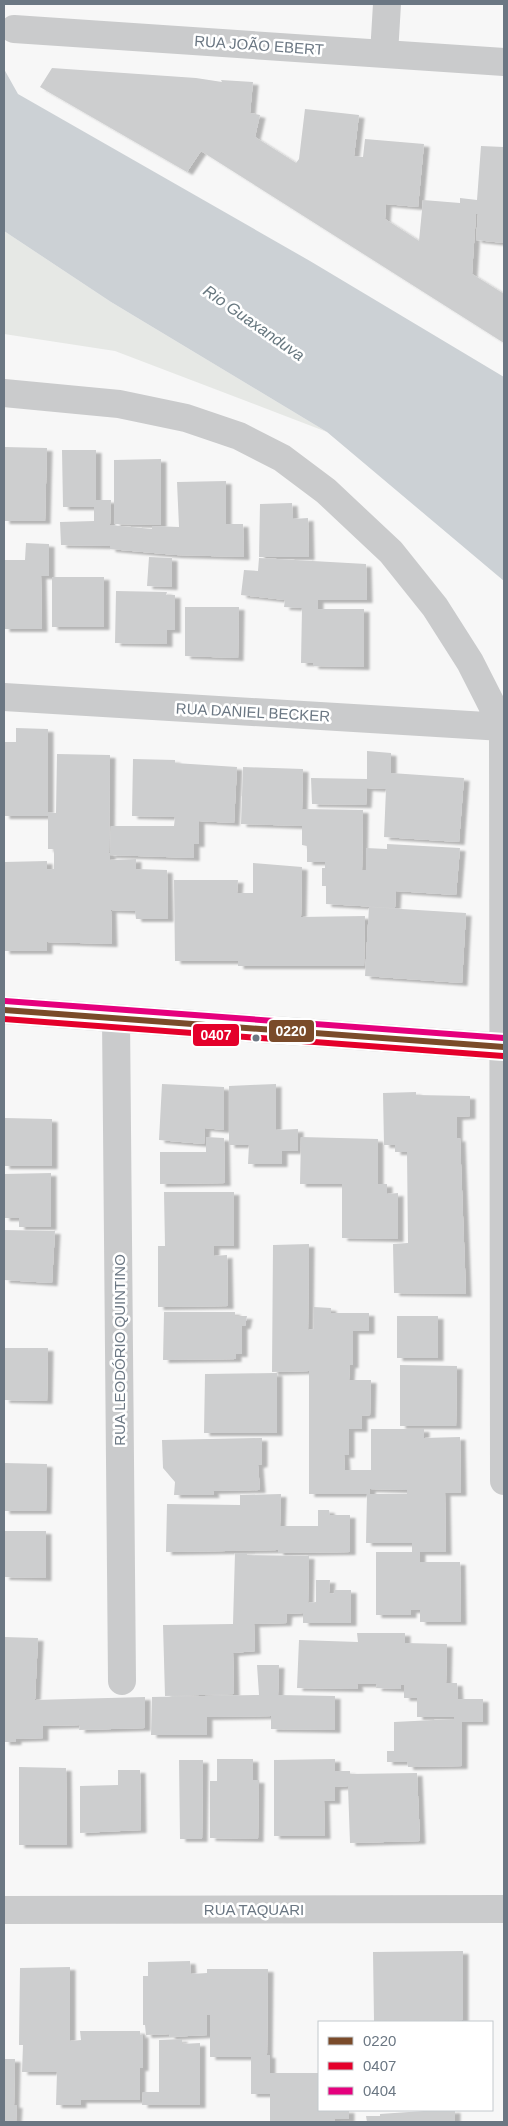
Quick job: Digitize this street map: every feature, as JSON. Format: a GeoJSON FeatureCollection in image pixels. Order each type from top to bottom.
{"type":"FeatureCollection","features":[{"type":"Feature","properties":{"kind":"street"},"geometry":{"type":"LineString","coordinates":[[384,54],[387,4]]}},
{"type":"Feature","properties":{"kind":"street","name":"RUA JOÃO EBERT"},"geometry":{"type":"LineString","coordinates":[[14,29],[504,62]]}},
{"type":"Feature","properties":{"kind":"street"},"geometry":{"type":"LineString","coordinates":[[4,393],[119,404],[186,418],[239,436],[282,458],[326,491],[391,552],[436,607],[470,662],[503,727],[504,1481]]}},
{"type":"Feature","properties":{"kind":"street","name":"RUA DANIEL BECKER"},"geometry":{"type":"LineString","coordinates":[[4,697],[503,727]]}},
{"type":"Feature","properties":{"kind":"street"},"geometry":{"type":"LineString","coordinates":[[4,1010],[503,1047]]}},
{"type":"Feature","properties":{"kind":"street","name":"RUA LEODÓRIO QUINTINO"},"geometry":{"type":"LineString","coordinates":[[116,1018],[122,1681]]}},
{"type":"Feature","properties":{"kind":"street","name":"RUA TAQUARI"},"geometry":{"type":"LineString","coordinates":[[4,1910],[504,1909]]}},
{"type":"Feature","properties":{"kind":"shaded area"},"geometry":{"type":"Polygon","coordinates":[[[4,231],[111,302],[327,432],[115,351],[4,334],[4,231]]]}},
{"type":"Feature","properties":{"kind":"water","name":"Rio Guaxanduva"},"geometry":{"type":"Polygon","coordinates":[[[4,69],[18,94],[310,261],[504,377],[504,581],[327,432],[111,302],[4,231],[4,69]]]}},
{"type":"Feature","properties":{"kind":"building"},"geometry":{"type":"Polygon","coordinates":[[[52,68],[196,78],[222,82],[221,80],[253,82],[250,113],[260,115],[255,137],[296,163],[299,159],[305,109],[359,115],[354,156],[363,157],[365,139],[424,144],[418,207],[386,204],[385,219],[419,241],[423,200],[460,203],[460,198],[477,200],[481,146],[504,147],[504,243],[476,240],[478,214],[476,214],[472,274],[504,294],[504,343],[201,151],[187,172],[40,87],[52,68]]]}},
{"type":"Feature","properties":{"kind":"building"},"geometry":{"type":"Polygon","coordinates":[[[4,447],[47,448],[45,521],[4,521],[4,447]]]}},
{"type":"Feature","properties":{"kind":"building"},"geometry":{"type":"Polygon","coordinates":[[[62,450],[96,450],[96,500],[111,500],[110,525],[152,529],[152,526],[179,527],[177,482],[226,481],[226,524],[243,524],[244,557],[176,555],[110,549],[110,546],[61,545],[60,522],[94,521],[94,507],[63,507],[62,450]]]}},
{"type":"Feature","properties":{"kind":"building"},"geometry":{"type":"Polygon","coordinates":[[[161,459],[161,525],[114,524],[114,460],[161,459]]]}},
{"type":"Feature","properties":{"kind":"building"},"geometry":{"type":"Polygon","coordinates":[[[292,503],[293,519],[308,518],[309,557],[259,557],[260,504],[292,503]]]}},
{"type":"Feature","properties":{"kind":"building"},"geometry":{"type":"Polygon","coordinates":[[[26,543],[49,544],[49,576],[41,576],[42,629],[4,629],[4,560],[25,560],[26,543]]]}},
{"type":"Feature","properties":{"kind":"building"},"geometry":{"type":"Polygon","coordinates":[[[149,557],[172,558],[172,587],[147,586],[149,557]]]}},
{"type":"Feature","properties":{"kind":"building"},"geometry":{"type":"Polygon","coordinates":[[[259,558],[366,564],[367,600],[318,600],[318,609],[364,609],[364,667],[313,666],[313,663],[301,663],[302,608],[284,607],[285,600],[241,595],[244,570],[258,571],[259,558]]]}},
{"type":"Feature","properties":{"kind":"building"},"geometry":{"type":"Polygon","coordinates":[[[52,577],[104,577],[104,627],[52,627],[52,577]]]}},
{"type":"Feature","properties":{"kind":"building"},"geometry":{"type":"Polygon","coordinates":[[[116,591],[167,592],[166,595],[175,595],[175,630],[167,630],[167,644],[115,643],[116,591]]]}},
{"type":"Feature","properties":{"kind":"building"},"geometry":{"type":"Polygon","coordinates":[[[185,607],[239,607],[238,658],[185,656],[185,607]]]}},
{"type":"Feature","properties":{"kind":"building"},"geometry":{"type":"Polygon","coordinates":[[[16,728],[48,729],[48,812],[56,813],[57,754],[110,755],[110,854],[111,826],[174,826],[175,817],[132,816],[133,759],[175,760],[175,763],[237,767],[234,823],[199,821],[199,844],[194,844],[194,858],[110,855],[110,860],[136,859],[136,869],[167,870],[168,919],[136,919],[135,911],[111,910],[112,944],[47,942],[47,951],[4,951],[4,862],[47,861],[47,869],[54,869],[54,849],[48,849],[48,816],[4,816],[4,742],[16,742],[16,728]]]}},
{"type":"Feature","properties":{"kind":"building"},"geometry":{"type":"Polygon","coordinates":[[[367,751],[391,753],[391,773],[464,778],[459,842],[384,837],[386,789],[367,788],[366,805],[312,804],[311,778],[367,779],[367,751]]]}},
{"type":"Feature","properties":{"kind":"building"},"geometry":{"type":"Polygon","coordinates":[[[243,767],[303,769],[302,809],[363,810],[362,870],[366,870],[366,848],[387,849],[387,844],[460,848],[456,895],[396,891],[395,908],[326,904],[326,886],[322,886],[322,868],[325,868],[325,862],[307,862],[307,846],[302,845],[302,826],[241,824],[243,767]]]}},
{"type":"Feature","properties":{"kind":"building"},"geometry":{"type":"Polygon","coordinates":[[[253,863],[302,867],[301,917],[365,916],[364,966],[238,966],[238,961],[175,961],[174,880],[238,880],[237,893],[253,893],[253,863]]]}},
{"type":"Feature","properties":{"kind":"building"},"geometry":{"type":"Polygon","coordinates":[[[369,907],[466,913],[462,983],[365,976],[369,907]]]}},
{"type":"Feature","properties":{"kind":"building"},"geometry":{"type":"Polygon","coordinates":[[[162,1084],[224,1087],[224,1130],[205,1128],[204,1144],[159,1140],[162,1084]]]}},
{"type":"Feature","properties":{"kind":"building"},"geometry":{"type":"Polygon","coordinates":[[[276,1084],[276,1130],[298,1129],[298,1151],[282,1151],[282,1164],[248,1164],[249,1145],[229,1145],[229,1086],[276,1084]]]}},
{"type":"Feature","properties":{"kind":"building"},"geometry":{"type":"Polygon","coordinates":[[[416,1092],[416,1095],[470,1096],[470,1116],[457,1117],[457,1139],[460,1138],[466,1294],[394,1293],[393,1244],[408,1243],[407,1152],[395,1152],[395,1145],[384,1145],[383,1093],[416,1092]]]}},
{"type":"Feature","properties":{"kind":"building"},"geometry":{"type":"Polygon","coordinates":[[[4,1118],[52,1119],[52,1166],[4,1166],[4,1118]]]}},
{"type":"Feature","properties":{"kind":"building"},"geometry":{"type":"Polygon","coordinates":[[[206,1137],[224,1138],[225,1183],[160,1184],[160,1152],[206,1152],[206,1137]]]}},
{"type":"Feature","properties":{"kind":"building"},"geometry":{"type":"Polygon","coordinates":[[[301,1137],[378,1139],[378,1184],[387,1184],[387,1194],[398,1193],[398,1239],[342,1238],[342,1184],[300,1184],[301,1137]]]}},
{"type":"Feature","properties":{"kind":"building"},"geometry":{"type":"Polygon","coordinates":[[[51,1173],[51,1227],[19,1227],[19,1218],[4,1218],[4,1174],[51,1173]]]}},
{"type":"Feature","properties":{"kind":"building"},"geometry":{"type":"Polygon","coordinates":[[[164,1192],[234,1192],[234,1246],[214,1246],[214,1256],[227,1255],[228,1306],[158,1307],[158,1246],[165,1246],[164,1192]]]}},
{"type":"Feature","properties":{"kind":"building"},"geometry":{"type":"Polygon","coordinates":[[[4,1230],[55,1231],[52,1283],[4,1280],[4,1230]]]}},
{"type":"Feature","properties":{"kind":"building"},"geometry":{"type":"Polygon","coordinates":[[[309,1244],[308,1330],[314,1329],[314,1307],[331,1308],[331,1313],[369,1313],[369,1331],[353,1331],[353,1365],[350,1365],[349,1380],[371,1380],[370,1415],[362,1416],[362,1429],[349,1429],[349,1455],[344,1455],[345,1470],[371,1470],[371,1429],[424,1429],[424,1438],[460,1437],[461,1493],[445,1493],[446,1552],[420,1552],[420,1562],[460,1562],[461,1622],[420,1622],[420,1610],[411,1610],[411,1615],[376,1615],[376,1552],[412,1552],[412,1543],[366,1543],[367,1494],[309,1494],[309,1371],[272,1372],[273,1245],[309,1244]],[[370,1489],[370,1494],[407,1494],[407,1490],[370,1489]]]}},
{"type":"Feature","properties":{"kind":"building"},"geometry":{"type":"Polygon","coordinates":[[[164,1312],[235,1312],[235,1316],[247,1316],[245,1326],[242,1326],[242,1354],[236,1354],[236,1359],[163,1360],[164,1312]]]}},
{"type":"Feature","properties":{"kind":"building"},"geometry":{"type":"Polygon","coordinates":[[[397,1316],[438,1316],[438,1358],[397,1358],[397,1316]]]}},
{"type":"Feature","properties":{"kind":"building"},"geometry":{"type":"Polygon","coordinates":[[[4,1348],[48,1348],[47,1401],[4,1400],[4,1348]]]}},
{"type":"Feature","properties":{"kind":"building"},"geometry":{"type":"Polygon","coordinates":[[[400,1365],[457,1366],[456,1426],[400,1426],[400,1365]]]}},
{"type":"Feature","properties":{"kind":"building"},"geometry":{"type":"Polygon","coordinates":[[[277,1373],[277,1433],[204,1433],[205,1374],[277,1373]]]}},
{"type":"Feature","properties":{"kind":"building"},"geometry":{"type":"Polygon","coordinates":[[[262,1438],[262,1464],[258,1465],[260,1490],[213,1491],[214,1495],[174,1495],[175,1482],[163,1468],[162,1440],[262,1438]]]}},
{"type":"Feature","properties":{"kind":"building"},"geometry":{"type":"Polygon","coordinates":[[[4,1463],[47,1464],[46,1511],[4,1511],[4,1463]]]}},
{"type":"Feature","properties":{"kind":"building"},"geometry":{"type":"Polygon","coordinates":[[[281,1494],[280,1526],[318,1526],[318,1510],[329,1510],[330,1515],[350,1515],[350,1552],[278,1553],[278,1550],[166,1552],[167,1504],[240,1505],[240,1495],[281,1494]]]}},
{"type":"Feature","properties":{"kind":"building"},"geometry":{"type":"Polygon","coordinates":[[[4,1531],[46,1531],[46,1578],[4,1577],[4,1531]]]}},
{"type":"Feature","properties":{"kind":"building"},"geometry":{"type":"Polygon","coordinates":[[[235,1553],[247,1553],[247,1555],[309,1556],[308,1603],[316,1602],[316,1580],[330,1580],[329,1593],[334,1594],[334,1590],[351,1590],[351,1623],[303,1623],[303,1613],[287,1614],[286,1623],[254,1624],[255,1651],[233,1653],[234,1694],[165,1696],[163,1625],[233,1624],[235,1553]]]}},
{"type":"Feature","properties":{"kind":"building"},"geometry":{"type":"Polygon","coordinates":[[[357,1633],[405,1633],[405,1643],[447,1644],[446,1683],[457,1683],[458,1699],[483,1699],[483,1722],[462,1722],[462,1766],[408,1767],[407,1762],[387,1762],[387,1751],[394,1751],[394,1722],[454,1719],[454,1717],[417,1717],[417,1698],[404,1698],[404,1685],[401,1685],[401,1689],[376,1688],[377,1684],[357,1684],[358,1689],[297,1688],[299,1640],[358,1642],[357,1633]]]}},
{"type":"Feature","properties":{"kind":"building"},"geometry":{"type":"Polygon","coordinates":[[[4,1637],[38,1638],[35,1700],[145,1697],[145,1728],[79,1730],[80,1725],[43,1726],[43,1738],[16,1739],[16,1742],[4,1742],[4,1637]]]}},
{"type":"Feature","properties":{"kind":"building"},"geometry":{"type":"Polygon","coordinates":[[[257,1665],[279,1665],[278,1695],[335,1696],[335,1730],[271,1729],[271,1716],[207,1717],[207,1735],[151,1735],[152,1697],[259,1695],[257,1665]]]}},
{"type":"Feature","properties":{"kind":"building"},"geometry":{"type":"Polygon","coordinates":[[[217,1759],[253,1759],[253,1780],[259,1780],[258,1839],[210,1838],[210,1781],[217,1781],[217,1759]]]}},
{"type":"Feature","properties":{"kind":"building"},"geometry":{"type":"Polygon","coordinates":[[[335,1759],[335,1771],[350,1771],[350,1774],[417,1773],[420,1841],[350,1843],[348,1786],[335,1787],[335,1801],[324,1801],[325,1836],[274,1836],[274,1760],[335,1759]]]}},
{"type":"Feature","properties":{"kind":"building"},"geometry":{"type":"Polygon","coordinates":[[[179,1760],[203,1760],[202,1839],[180,1839],[179,1760]]]}},
{"type":"Feature","properties":{"kind":"building"},"geometry":{"type":"Polygon","coordinates":[[[19,1767],[66,1768],[67,1845],[19,1845],[19,1767]]]}},
{"type":"Feature","properties":{"kind":"building"},"geometry":{"type":"Polygon","coordinates":[[[118,1770],[140,1770],[141,1830],[80,1833],[80,1786],[118,1785],[118,1770]]]}},
{"type":"Feature","properties":{"kind":"building"},"geometry":{"type":"Polygon","coordinates":[[[463,1951],[463,2020],[374,2021],[373,1952],[463,1951]]]}},
{"type":"Feature","properties":{"kind":"building"},"geometry":{"type":"Polygon","coordinates":[[[190,1961],[191,1974],[207,1973],[207,1969],[268,1969],[267,2055],[270,2055],[270,2073],[318,2073],[318,2111],[349,2111],[349,2119],[335,2119],[335,2122],[270,2122],[270,2094],[251,2094],[251,2057],[210,2057],[210,2015],[207,2015],[207,2035],[169,2037],[170,2034],[146,2035],[145,2025],[143,2025],[143,1976],[148,1976],[148,1962],[190,1961]]]}},
{"type":"Feature","properties":{"kind":"building"},"geometry":{"type":"Polygon","coordinates":[[[70,1967],[70,2041],[81,2040],[80,2031],[140,2031],[140,2035],[143,2034],[143,2068],[140,2068],[140,2100],[81,2100],[81,2105],[56,2105],[57,2072],[22,2072],[23,2045],[19,2045],[20,1968],[70,1967]]]}},
{"type":"Feature","properties":{"kind":"building"},"geometry":{"type":"Polygon","coordinates":[[[182,2039],[182,2044],[200,2043],[200,2105],[142,2105],[143,2092],[159,2092],[159,2040],[182,2039]]]}},
{"type":"Feature","properties":{"kind":"building"},"geometry":{"type":"Polygon","coordinates":[[[4,2059],[15,2059],[14,2105],[17,2105],[16,2122],[4,2122],[4,2059]]]}},
{"type":"Feature","properties":{"kind":"building"},"geometry":{"type":"Polygon","coordinates":[[[455,2111],[455,2122],[367,2122],[366,2116],[380,2116],[380,2114],[455,2111]]]}},
{"type":"Feature","properties":{"kind":"transit line","name":"0404"},"geometry":{"type":"LineString","coordinates":[[5,1001],[504,1038]]}},
{"type":"Feature","properties":{"kind":"transit line","name":"0220"},"geometry":{"type":"LineString","coordinates":[[4,1010],[504,1047]]}},
{"type":"Feature","properties":{"kind":"transit line","name":"0407"},"geometry":{"type":"LineString","coordinates":[[4,1019],[503,1056]]}}]}
